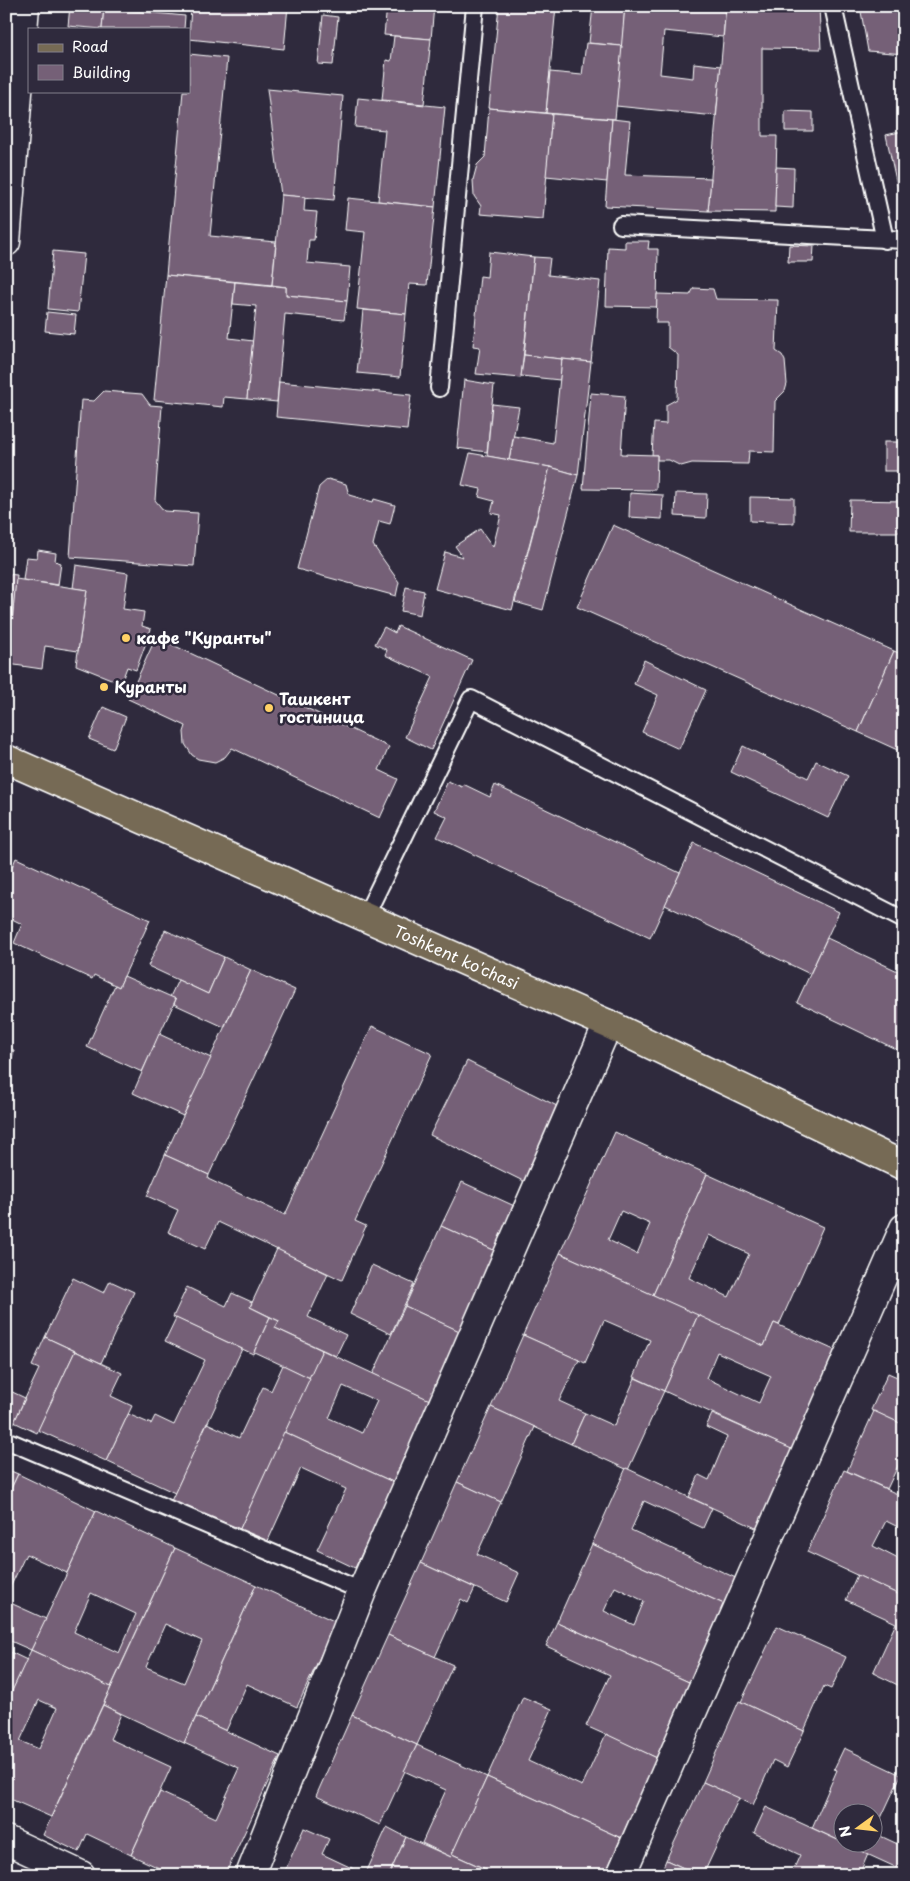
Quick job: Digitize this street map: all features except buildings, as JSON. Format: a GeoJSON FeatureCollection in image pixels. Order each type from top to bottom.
{"type":"FeatureCollection","features":[{"type":"Feature","properties":{"kind":"main road","name":"Toshkent ko'chasi"},"geometry":{"type":"LineString","coordinates":[[6,759],[608,1024],[904,1166]]}},
{"type":"Feature","properties":{"kind":"street"},"geometry":{"type":"LineString","coordinates":[[6,242],[25,6]]}},
{"type":"Feature","properties":{"kind":"street"},"geometry":{"type":"LineString","coordinates":[[250,1875],[362,1592],[608,1024]]}},
{"type":"Feature","properties":{"kind":"street"},"geometry":{"type":"LineString","coordinates":[[621,1875],[904,1228]]}},
{"type":"Feature","properties":{"kind":"street"},"geometry":{"type":"LineString","coordinates":[[6,1840],[81,1875]]}},
{"type":"Feature","properties":{"kind":"lane"},"geometry":{"type":"LineString","coordinates":[[439,388],[475,6]]}},
{"type":"Feature","properties":{"kind":"lane"},"geometry":{"type":"LineString","coordinates":[[834,6],[885,240]]}},
{"type":"Feature","properties":{"kind":"lane"},"geometry":{"type":"LineString","coordinates":[[621,225],[904,240]]}},
{"type":"Feature","properties":{"kind":"lane"},"geometry":{"type":"LineString","coordinates":[[365,917],[471,699],[904,920]]}},
{"type":"Feature","properties":{"kind":"lane"},"geometry":{"type":"LineString","coordinates":[[6,1440],[362,1592]]}},
{"type":"Feature","properties":{"kind":"place","name":"кафе \"Куранты\""},"geometry":{"type":"Point","coordinates":[126,638]}},
{"type":"Feature","properties":{"kind":"place","name":"Куранты"},"geometry":{"type":"Point","coordinates":[104,687]}},
{"type":"Feature","properties":{"kind":"place","name":"Ташкент гостиница"},"geometry":{"type":"Point","coordinates":[269,708]}}]}
